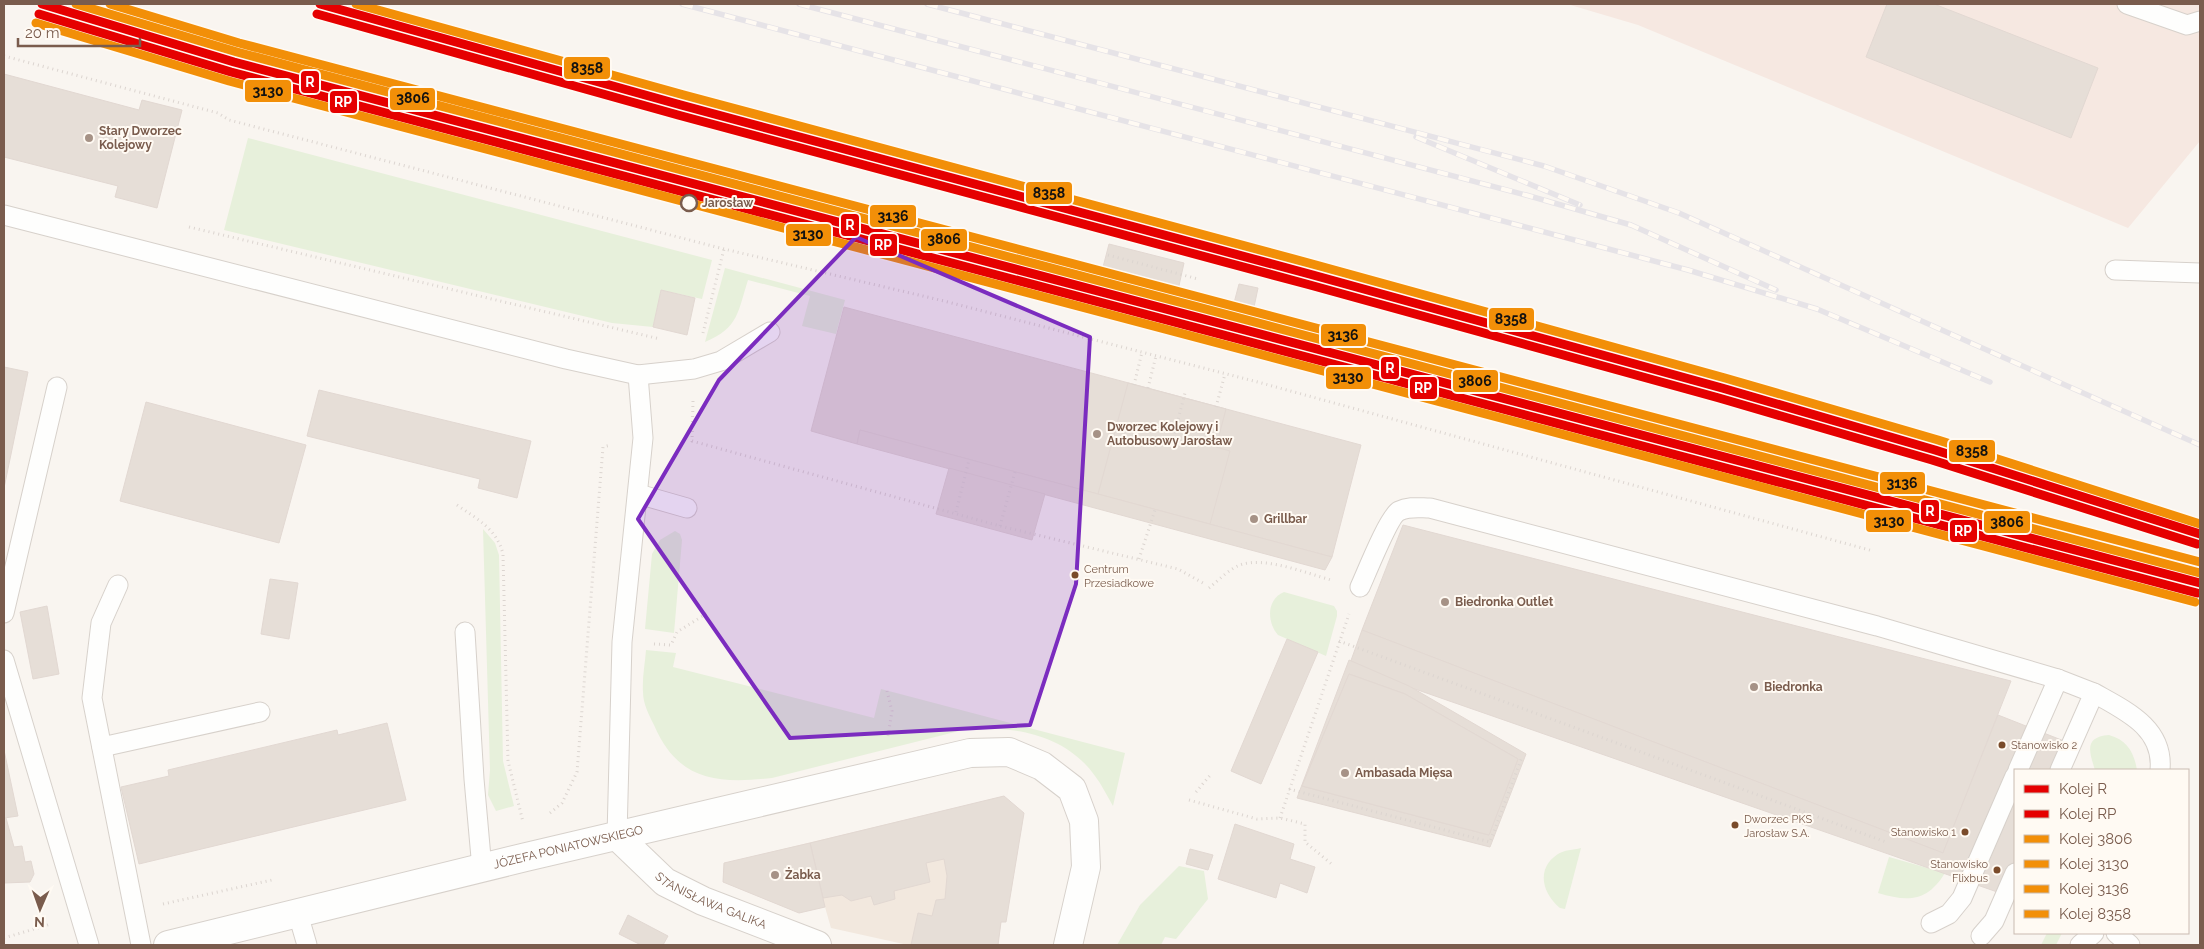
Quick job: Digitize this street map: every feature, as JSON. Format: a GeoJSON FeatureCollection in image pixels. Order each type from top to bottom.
{"type":"FeatureCollection","features":[{"type":"Feature","properties":{"kind":"street","name":"JÓZEFA PONIATOWSKIEGO"},"geometry":{"type":"LineString","coordinates":[[168,945],[482,869],[526,856],[970,753],[1009,752],[1042,766],[1072,789],[1084,821],[1086,867],[1068,945]]}},
{"type":"Feature","properties":{"kind":"street","name":"STANISŁAWA GALIKA"},"geometry":{"type":"LineString","coordinates":[[617,836],[665,882],[703,901],[817,945]]}},
{"type":"Feature","properties":{"kind":"lane"},"geometry":{"type":"LineString","coordinates":[[2127,4],[2187,25],[2200,21]]}},
{"type":"Feature","properties":{"kind":"lane"},"geometry":{"type":"LineString","coordinates":[[4,215],[557,357],[638,376],[694,368],[721,361],[770,332]]}},
{"type":"Feature","properties":{"kind":"lane"},"geometry":{"type":"LineString","coordinates":[[2115,270],[2200,273]]}},
{"type":"Feature","properties":{"kind":"lane"},"geometry":{"type":"LineString","coordinates":[[617,836],[622,642],[643,438],[638,376]]}},
{"type":"Feature","properties":{"kind":"lane"},"geometry":{"type":"LineString","coordinates":[[4,613],[57,387]]}},
{"type":"Feature","properties":{"kind":"lane"},"geometry":{"type":"LineString","coordinates":[[638,494],[687,508]]}},
{"type":"Feature","properties":{"kind":"lane"},"geometry":{"type":"LineString","coordinates":[[1360,587],[1390,522],[1398,511],[1411,508],[1430,508],[1867,623],[2058,679],[2094,693],[2144,725],[2156,740],[2161,757],[2160,769]]}},
{"type":"Feature","properties":{"kind":"lane"},"geometry":{"type":"LineString","coordinates":[[118,585],[101,623],[92,698],[142,945]]}},
{"type":"Feature","properties":{"kind":"lane"},"geometry":{"type":"LineString","coordinates":[[465,632],[474,779],[482,869]]}},
{"type":"Feature","properties":{"kind":"lane"},"geometry":{"type":"LineString","coordinates":[[4,660],[89,945]]}},
{"type":"Feature","properties":{"kind":"lane"},"geometry":{"type":"LineString","coordinates":[[2018,769],[2058,679]]}},
{"type":"Feature","properties":{"kind":"lane"},"geometry":{"type":"LineString","coordinates":[[2060,769],[2094,693]]}},
{"type":"Feature","properties":{"kind":"lane"},"geometry":{"type":"LineString","coordinates":[[102,747],[260,712]]}},
{"type":"Feature","properties":{"kind":"lane"},"geometry":{"type":"LineString","coordinates":[[1932,923],[1948,914],[1962,898],[2014,778]]}},
{"type":"Feature","properties":{"kind":"lane"},"geometry":{"type":"LineString","coordinates":[[1981,936],[1994,922],[2014,874]]}},
{"type":"Feature","properties":{"kind":"lane"},"geometry":{"type":"LineString","coordinates":[[298,914],[307,945]]}},
{"type":"Feature","properties":{"kind":"lane"},"geometry":{"type":"LineString","coordinates":[[2080,945],[2093,934]]}},
{"type":"Feature","properties":{"kind":"lane"},"geometry":{"type":"LineString","coordinates":[[2117,934],[2130,945]]}},
{"type":"Feature","properties":{"kind":"path"},"geometry":{"type":"LineString","coordinates":[[4,56],[218,113],[228,120],[724,249],[944,301],[1142,352],[1873,551]]}},
{"type":"Feature","properties":{"kind":"path"},"geometry":{"type":"LineString","coordinates":[[188,227],[668,340]]}},
{"type":"Feature","properties":{"kind":"path"},"geometry":{"type":"LineString","coordinates":[[724,249],[694,368],[692,441],[956,512],[1000,526],[1178,569],[1203,583]]}},
{"type":"Feature","properties":{"kind":"path"},"geometry":{"type":"LineString","coordinates":[[1108,255],[1198,279]]}},
{"type":"Feature","properties":{"kind":"path"},"geometry":{"type":"LineString","coordinates":[[1134,385],[1142,352]]}},
{"type":"Feature","properties":{"kind":"path"},"geometry":{"type":"LineString","coordinates":[[1148,388],[1156,356]]}},
{"type":"Feature","properties":{"kind":"path"},"geometry":{"type":"LineString","coordinates":[[1216,407],[1225,374]]}},
{"type":"Feature","properties":{"kind":"path"},"geometry":{"type":"LineString","coordinates":[[1172,443],[1185,393]]}},
{"type":"Feature","properties":{"kind":"path"},"geometry":{"type":"LineString","coordinates":[[548,814],[562,803],[577,772],[603,447],[614,444]]}},
{"type":"Feature","properties":{"kind":"path"},"geometry":{"type":"LineString","coordinates":[[956,512],[969,460]]}},
{"type":"Feature","properties":{"kind":"path"},"geometry":{"type":"LineString","coordinates":[[1000,526],[1015,472]]}},
{"type":"Feature","properties":{"kind":"path"},"geometry":{"type":"LineString","coordinates":[[457,505],[488,526],[500,542],[503,554],[508,761],[523,822]]}},
{"type":"Feature","properties":{"kind":"path"},"geometry":{"type":"LineString","coordinates":[[1139,559],[1155,510]]}},
{"type":"Feature","properties":{"kind":"path"},"geometry":{"type":"LineString","coordinates":[[1209,588],[1240,565],[1259,561],[1360,587],[1339,641],[1280,818]]}},
{"type":"Feature","properties":{"kind":"path"},"geometry":{"type":"LineString","coordinates":[[649,644],[671,645],[678,632],[709,612]]}},
{"type":"Feature","properties":{"kind":"path"},"geometry":{"type":"LineString","coordinates":[[1339,641],[1886,842]]}},
{"type":"Feature","properties":{"kind":"path"},"geometry":{"type":"LineString","coordinates":[[887,691],[892,711],[887,742]]}},
{"type":"Feature","properties":{"kind":"path"},"geometry":{"type":"LineString","coordinates":[[1290,790],[1490,842],[1522,756]]}},
{"type":"Feature","properties":{"kind":"path"},"geometry":{"type":"LineString","coordinates":[[1196,792],[1212,773]]}},
{"type":"Feature","properties":{"kind":"path"},"geometry":{"type":"LineString","coordinates":[[1189,800],[1257,819],[1280,818],[1306,824],[1305,842],[1334,866]]}},
{"type":"Feature","properties":{"kind":"path"},"geometry":{"type":"LineString","coordinates":[[480,832],[530,821]]}},
{"type":"Feature","properties":{"kind":"path"},"geometry":{"type":"LineString","coordinates":[[134,909],[276,879]]}},
{"type":"Feature","properties":{"kind":"path"},"geometry":{"type":"LineString","coordinates":[[4,938],[44,925],[81,919]]}},
{"type":"Feature","properties":{"kind":"highlighted area"},"geometry":{"type":"Polygon","coordinates":[[[856,237],[1090,337],[1076,584],[1030,725],[790,738],[638,519],[719,380],[856,237]]]}},
{"type":"Feature","properties":{"kind":"shaded area"},"geometry":{"type":"Polygon","coordinates":[[[1567,4],[2200,4],[2200,141],[2128,228],[1638,25],[1567,4]]]}},
{"type":"Feature","properties":{"kind":"shaded area"},"geometry":{"type":"Polygon","coordinates":[[[1004,796],[1024,813],[1006,922],[1001,922],[998,945],[908,945],[831,928],[825,907],[799,913],[723,882],[724,863],[1004,796]]]}},
{"type":"Feature","properties":{"kind":"green space"},"geometry":{"type":"Polygon","coordinates":[[[248,138],[712,260],[702,299],[661,290],[653,327],[612,323],[224,230],[248,138]]]}},
{"type":"Feature","properties":{"kind":"green space"},"geometry":{"type":"Polygon","coordinates":[[[725,268],[845,300],[836,334],[802,326],[810,296],[748,280],[736,317],[725,331],[705,342],[725,268]]]}},
{"type":"Feature","properties":{"kind":"green space"},"geometry":{"type":"Polygon","coordinates":[[[483,529],[495,543],[499,555],[503,761],[514,806],[496,811],[488,795],[490,770],[483,529]]]}},
{"type":"Feature","properties":{"kind":"green space"},"geometry":{"type":"Polygon","coordinates":[[[675,531],[680,534],[682,540],[674,633],[645,629],[652,554],[660,540],[675,531]]]}},
{"type":"Feature","properties":{"kind":"green space"},"geometry":{"type":"Polygon","coordinates":[[[1284,592],[1334,606],[1337,616],[1326,656],[1278,635],[1274,630],[1270,618],[1271,606],[1278,595],[1284,592]]]}},
{"type":"Feature","properties":{"kind":"green space"},"geometry":{"type":"Polygon","coordinates":[[[646,650],[676,653],[673,667],[874,718],[881,689],[1125,753],[1113,806],[1095,776],[1070,751],[1040,736],[1006,729],[971,728],[772,778],[734,780],[717,779],[701,775],[687,768],[675,758],[664,744],[648,713],[644,701],[643,687],[646,650]]]}},
{"type":"Feature","properties":{"kind":"green space"},"geometry":{"type":"Polygon","coordinates":[[[2109,735],[2121,740],[2132,752],[2137,769],[2095,769],[2090,746],[2095,739],[2109,735]]]}},
{"type":"Feature","properties":{"kind":"green space"},"geometry":{"type":"Polygon","coordinates":[[[1581,848],[1565,909],[1560,908],[1549,896],[1546,889],[1544,874],[1546,867],[1558,854],[1581,848]]]}},
{"type":"Feature","properties":{"kind":"green space"},"geometry":{"type":"Polygon","coordinates":[[[1889,857],[1945,873],[1931,890],[1916,897],[1899,898],[1878,893],[1889,857]]]}},
{"type":"Feature","properties":{"kind":"green space"},"geometry":{"type":"Polygon","coordinates":[[[1179,866],[1204,871],[1208,899],[1176,939],[1165,937],[1161,945],[1117,945],[1140,905],[1179,866]]]}},
{"type":"Feature","properties":{"kind":"green space"},"geometry":{"type":"Polygon","coordinates":[[[2046,934],[2062,934],[2056,945],[2041,945],[2046,934]]]}},
{"type":"Feature","properties":{"kind":"building"},"geometry":{"type":"Polygon","coordinates":[[[1887,4],[1934,4],[2098,68],[2071,138],[1866,57],[1887,4]]]}},
{"type":"Feature","properties":{"kind":"building","name":"Stary Dworzec Kolejowy"},"geometry":{"type":"Polygon","coordinates":[[[4,74],[139,110],[142,100],[182,110],[157,208],[115,197],[118,186],[4,157],[4,74]]]}},
{"type":"Feature","properties":{"kind":"building"},"geometry":{"type":"Polygon","coordinates":[[[1109,244],[1184,263],[1178,290],[1102,271],[1109,244]]]}},
{"type":"Feature","properties":{"kind":"building"},"geometry":{"type":"Polygon","coordinates":[[[1239,284],[1258,288],[1254,307],[1234,303],[1239,284]]]}},
{"type":"Feature","properties":{"kind":"building"},"geometry":{"type":"Polygon","coordinates":[[[661,290],[695,298],[687,335],[653,327],[661,290]]]}},
{"type":"Feature","properties":{"kind":"building","name":"Dworzec Kolejowy i Autobusowy Jarosław"},"geometry":{"type":"Polygon","coordinates":[[[844,307],[1361,445],[1332,557],[860,430],[857,444],[811,431],[844,307]]]}},
{"type":"Feature","properties":{"kind":"building"},"geometry":{"type":"Polygon","coordinates":[[[4,367],[28,372],[4,488],[4,367]]]}},
{"type":"Feature","properties":{"kind":"building"},"geometry":{"type":"Polygon","coordinates":[[[1128,383],[1226,409],[1216,447],[1230,451],[1210,524],[1098,494],[1128,383]]]}},
{"type":"Feature","properties":{"kind":"building"},"geometry":{"type":"Polygon","coordinates":[[[319,390],[531,441],[517,498],[478,488],[480,479],[307,436],[319,390]]]}},
{"type":"Feature","properties":{"kind":"building"},"geometry":{"type":"Polygon","coordinates":[[[146,402],[306,445],[279,543],[120,501],[146,402]]]}},
{"type":"Feature","properties":{"kind":"building"},"geometry":{"type":"Polygon","coordinates":[[[860,430],[1332,557],[1325,570],[857,444],[860,430]]]}},
{"type":"Feature","properties":{"kind":"building"},"geometry":{"type":"Polygon","coordinates":[[[949,468],[1045,494],[1032,540],[936,514],[949,468]]]}},
{"type":"Feature","properties":{"kind":"building"},"geometry":{"type":"Polygon","coordinates":[[[1403,525],[2011,681],[1943,853],[1362,630],[1403,525]]]}},
{"type":"Feature","properties":{"kind":"building"},"geometry":{"type":"Polygon","coordinates":[[[270,579],[298,583],[289,639],[261,634],[270,579]]]}},
{"type":"Feature","properties":{"kind":"building"},"geometry":{"type":"Polygon","coordinates":[[[47,606],[59,674],[33,679],[20,612],[47,606]]]}},
{"type":"Feature","properties":{"kind":"building"},"geometry":{"type":"Polygon","coordinates":[[[1362,630],[1943,853],[1998,715],[2064,741],[2052,769],[2014,769],[2014,866],[2003,894],[1349,666],[1362,630]]]}},
{"type":"Feature","properties":{"kind":"building"},"geometry":{"type":"Polygon","coordinates":[[[1287,639],[1318,652],[1261,784],[1231,771],[1287,639]]]}},
{"type":"Feature","properties":{"kind":"building"},"geometry":{"type":"Polygon","coordinates":[[[1349,660],[1409,686],[1526,754],[1490,847],[1297,798],[1349,660]],[[1349,674],[1302,786],[1489,835],[1518,759],[1405,694],[1349,674]]]}},
{"type":"Feature","properties":{"kind":"building"},"geometry":{"type":"Polygon","coordinates":[[[1349,674],[1405,694],[1518,759],[1489,835],[1302,786],[1349,674]]]}},
{"type":"Feature","properties":{"kind":"building"},"geometry":{"type":"Polygon","coordinates":[[[387,723],[406,800],[139,864],[121,787],[169,776],[168,770],[337,730],[338,735],[387,723]]]}},
{"type":"Feature","properties":{"kind":"building"},"geometry":{"type":"Polygon","coordinates":[[[4,750],[18,816],[4,818],[4,750]]]}},
{"type":"Feature","properties":{"kind":"building"},"geometry":{"type":"Polygon","coordinates":[[[1004,796],[1024,813],[1006,922],[1001,922],[998,945],[911,945],[918,913],[932,916],[936,900],[945,899],[947,876],[944,859],[926,863],[930,882],[894,891],[895,899],[874,905],[871,896],[851,901],[842,895],[823,898],[810,843],[1004,796]]]}},
{"type":"Feature","properties":{"kind":"building"},"geometry":{"type":"Polygon","coordinates":[[[4,818],[6,818],[14,847],[22,846],[25,862],[31,861],[34,874],[30,882],[4,883],[4,818]]]}},
{"type":"Feature","properties":{"kind":"building"},"geometry":{"type":"Polygon","coordinates":[[[1235,824],[1294,844],[1290,859],[1315,867],[1307,893],[1280,883],[1276,898],[1218,879],[1235,824]]]}},
{"type":"Feature","properties":{"kind":"building"},"geometry":{"type":"Polygon","coordinates":[[[810,843],[825,907],[799,913],[723,882],[724,863],[810,843]]]}},
{"type":"Feature","properties":{"kind":"building"},"geometry":{"type":"Polygon","coordinates":[[[1190,849],[1213,855],[1208,870],[1186,864],[1190,849]]]}},
{"type":"Feature","properties":{"kind":"building"},"geometry":{"type":"Polygon","coordinates":[[[628,915],[668,936],[663,945],[641,945],[619,934],[628,915]]]}},
{"type":"Feature","properties":{"kind":"railway"},"geometry":{"type":"LineString","coordinates":[[682,4],[1688,270],[1817,309],[1990,382]]}},
{"type":"Feature","properties":{"kind":"railway"},"geometry":{"type":"LineString","coordinates":[[799,4],[1526,195],[1631,225],[1776,290]]}},
{"type":"Feature","properties":{"kind":"railway"},"geometry":{"type":"LineString","coordinates":[[927,4],[1544,166],[1679,213],[2200,445]]}},
{"type":"Feature","properties":{"kind":"railway"},"geometry":{"type":"LineString","coordinates":[[1416,137],[1580,205]]}},
{"type":"Feature","properties":{"kind":"rail line","name":"R"},"geometry":{"type":"LineString","coordinates":[[42,4],[234,62],[2200,583]]}},
{"type":"Feature","properties":{"kind":"rail line","name":"3806"},"geometry":{"type":"LineString","coordinates":[[76,4],[237,52],[2200,573]]}},
{"type":"Feature","properties":{"kind":"rail line","name":"3136"},"geometry":{"type":"LineString","coordinates":[[110,4],[239,43],[2200,562]]}},
{"type":"Feature","properties":{"kind":"rail line","name":"R"},"geometry":{"type":"LineString","coordinates":[[320,4],[681,105],[1313,275],[1722,388],[1935,450],[2200,534]]}},
{"type":"Feature","properties":{"kind":"rail line","name":"8358"},"geometry":{"type":"LineString","coordinates":[[356,4],[1725,378],[1938,440],[2200,524]]}},
{"type":"Feature","properties":{"kind":"rail line","name":"RP"},"geometry":{"type":"LineString","coordinates":[[39,14],[231,72],[2197,593]]}},
{"type":"Feature","properties":{"kind":"rail line","name":"RP"},"geometry":{"type":"LineString","coordinates":[[317,14],[678,115],[1310,285],[1719,398],[1932,460],[2197,544]]}},
{"type":"Feature","properties":{"kind":"rail line","name":"3130"},"geometry":{"type":"LineString","coordinates":[[36,23],[229,81],[2195,602]]}},
{"type":"Feature","properties":{"kind":"place","name":"Stary Dworzec Kolejowy"},"geometry":{"type":"Point","coordinates":[89,138]}},
{"type":"Feature","properties":{"kind":"place","name":"Jarosław"},"geometry":{"type":"Point","coordinates":[689,203]}},
{"type":"Feature","properties":{"kind":"place","name":"Dworzec Kolejowy i Autobusowy Jarosław"},"geometry":{"type":"Point","coordinates":[1097,434]}},
{"type":"Feature","properties":{"kind":"place","name":"Grillbar"},"geometry":{"type":"Point","coordinates":[1254,519]}},
{"type":"Feature","properties":{"kind":"place","name":"Centrum Przesiadkowe"},"geometry":{"type":"Point","coordinates":[1075,575]}},
{"type":"Feature","properties":{"kind":"place","name":"Biedronka Outlet"},"geometry":{"type":"Point","coordinates":[1445,602]}},
{"type":"Feature","properties":{"kind":"place","name":"Biedronka"},"geometry":{"type":"Point","coordinates":[1754,687]}},
{"type":"Feature","properties":{"kind":"place","name":"Stanowisko 2"},"geometry":{"type":"Point","coordinates":[2002,745]}},
{"type":"Feature","properties":{"kind":"place","name":"Ambasada Mięsa"},"geometry":{"type":"Point","coordinates":[1345,773]}},
{"type":"Feature","properties":{"kind":"place","name":"Dworzec PKS Jarosław S.A."},"geometry":{"type":"Point","coordinates":[1735,825]}},
{"type":"Feature","properties":{"kind":"place","name":"Stanowisko 1"},"geometry":{"type":"Point","coordinates":[1965,832]}},
{"type":"Feature","properties":{"kind":"place","name":"Stanowisko Flixbus"},"geometry":{"type":"Point","coordinates":[1997,870]}},
{"type":"Feature","properties":{"kind":"place","name":"Żabka"},"geometry":{"type":"Point","coordinates":[775,875]}}]}
